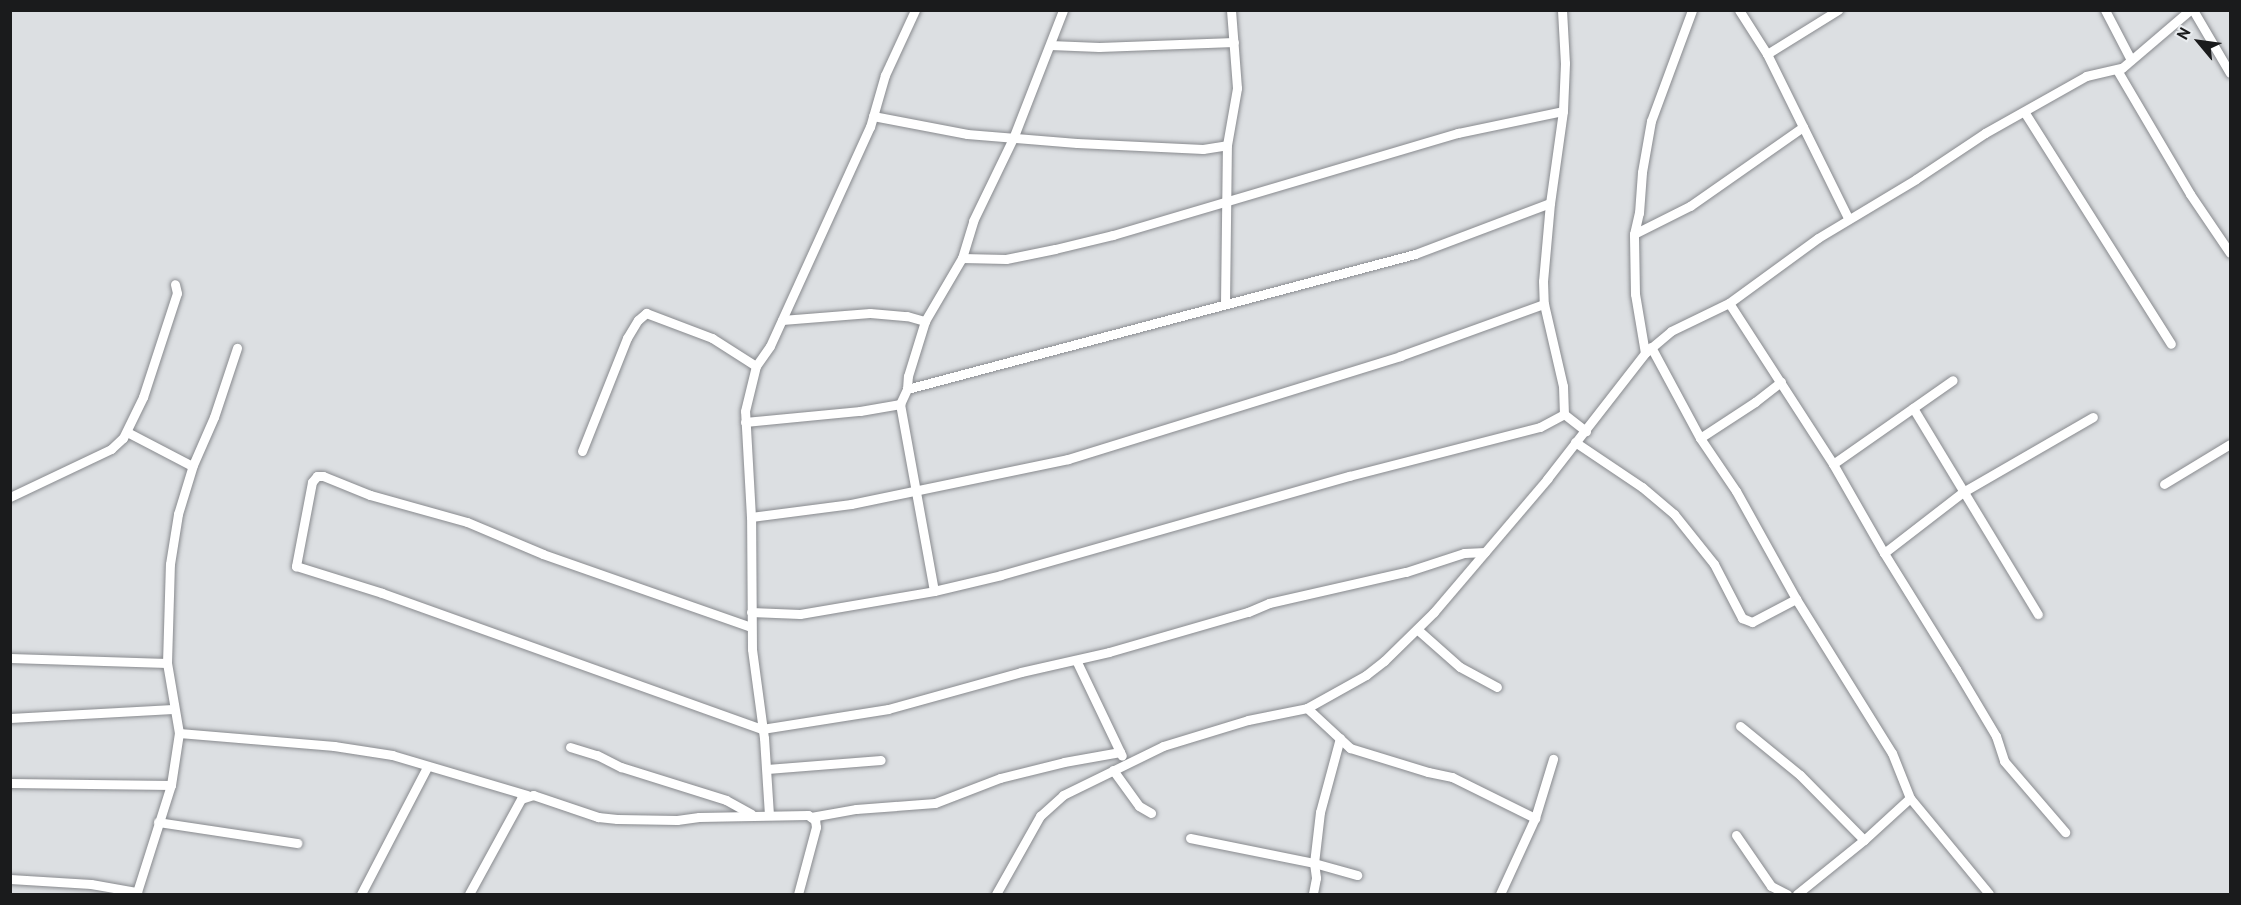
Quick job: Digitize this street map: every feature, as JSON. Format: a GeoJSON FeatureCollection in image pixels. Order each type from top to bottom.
{"type":"FeatureCollection","features":[{"type":"Feature","properties":{"kind":"street"},"geometry":{"type":"LineString","coordinates":[[769,815],[767,769],[752,649],[751,517],[745,423],[747,401],[756,366],[770,346],[782,320],[873,116],[885,75],[915,10]]}},
{"type":"Feature","properties":{"kind":"street"},"geometry":{"type":"LineString","coordinates":[[934,591],[917,491],[904,439],[900,404],[908,389],[908,376],[926,321],[962,258],[974,221],[1014,136],[1063,10]]}},
{"type":"Feature","properties":{"kind":"street"},"geometry":{"type":"LineString","coordinates":[[1225,304],[1227,145],[1237,88],[1232,10]]}},
{"type":"Feature","properties":{"kind":"street"},"geometry":{"type":"LineString","coordinates":[[1562,10],[1565,63],[1563,111],[1550,203],[1543,281],[1544,304],[1563,386],[1564,414]]}},
{"type":"Feature","properties":{"kind":"street"},"geometry":{"type":"LineString","coordinates":[[1692,10],[1651,122],[1634,234],[1635,294],[1648,350],[1700,438],[1736,491],[1796,599],[1893,753],[1910,798],[1989,894]]}},
{"type":"Feature","properties":{"kind":"street"},"geometry":{"type":"LineString","coordinates":[[1739,10],[1767,54],[1848,218]]}},
{"type":"Feature","properties":{"kind":"street"},"geometry":{"type":"LineString","coordinates":[[1767,54],[1838,10]]}},
{"type":"Feature","properties":{"kind":"street"},"geometry":{"type":"LineString","coordinates":[[2105,10],[2131,60]]}},
{"type":"Feature","properties":{"kind":"street"},"geometry":{"type":"LineString","coordinates":[[996,894],[1040,816],[1063,795],[1163,746],[1248,720],[1307,708],[1366,675],[1418,630],[1586,431],[1648,350],[1671,331],[1729,303],[1848,218],[1916,179],[1985,133],[2025,113],[2086,76],[2117,70],[2191,10],[2230,73]]}},
{"type":"Feature","properties":{"kind":"street"},"geometry":{"type":"LineString","coordinates":[[1050,45],[1099,47],[1234,42]]}},
{"type":"Feature","properties":{"kind":"street"},"geometry":{"type":"LineString","coordinates":[[2117,70],[2190,194],[2230,253]]}},
{"type":"Feature","properties":{"kind":"street"},"geometry":{"type":"LineString","coordinates":[[962,258],[1006,259],[1055,249],[1225,202],[1458,133],[1563,111]]}},
{"type":"Feature","properties":{"kind":"street"},"geometry":{"type":"LineString","coordinates":[[2025,113],[2172,345]]}},
{"type":"Feature","properties":{"kind":"street"},"geometry":{"type":"LineString","coordinates":[[873,116],[967,134],[1014,136],[1077,143],[1203,149],[1227,145]]}},
{"type":"Feature","properties":{"kind":"street"},"geometry":{"type":"LineString","coordinates":[[1634,234],[1690,206],[1803,127]]}},
{"type":"Feature","properties":{"kind":"street"},"geometry":{"type":"LineString","coordinates":[[908,389],[1415,254],[1550,203]]}},
{"type":"Feature","properties":{"kind":"street"},"geometry":{"type":"LineString","coordinates":[[10,497],[111,449],[127,432],[142,397],[170,314],[177,292],[175,284]]}},
{"type":"Feature","properties":{"kind":"street"},"geometry":{"type":"LineString","coordinates":[[1729,303],[1833,464],[1884,553],[1996,736],[2004,761],[2065,832]]}},
{"type":"Feature","properties":{"kind":"street"},"geometry":{"type":"LineString","coordinates":[[751,517],[851,504],[1079,455],[1389,359],[1544,304]]}},
{"type":"Feature","properties":{"kind":"street"},"geometry":{"type":"LineString","coordinates":[[582,451],[627,338],[638,320],[646,314],[712,338],[756,366]]}},
{"type":"Feature","properties":{"kind":"street"},"geometry":{"type":"LineString","coordinates":[[782,320],[870,314],[907,316],[926,321]]}},
{"type":"Feature","properties":{"kind":"street"},"geometry":{"type":"LineString","coordinates":[[10,879],[72,882],[137,893],[171,785],[179,733],[173,709],[167,663],[170,564],[178,514],[192,466],[214,417],[237,348]]}},
{"type":"Feature","properties":{"kind":"street"},"geometry":{"type":"LineString","coordinates":[[1833,464],[1953,380]]}},
{"type":"Feature","properties":{"kind":"street"},"geometry":{"type":"LineString","coordinates":[[1700,438],[1781,382]]}},
{"type":"Feature","properties":{"kind":"street"},"geometry":{"type":"LineString","coordinates":[[745,423],[860,411],[900,404]]}},
{"type":"Feature","properties":{"kind":"street"},"geometry":{"type":"LineString","coordinates":[[1913,408],[2038,614]]}},
{"type":"Feature","properties":{"kind":"street"},"geometry":{"type":"LineString","coordinates":[[1564,414],[1586,431]]}},
{"type":"Feature","properties":{"kind":"street"},"geometry":{"type":"LineString","coordinates":[[751,612],[800,614],[934,591],[1001,575],[1349,476],[1528,430],[1564,414]]}},
{"type":"Feature","properties":{"kind":"street"},"geometry":{"type":"LineString","coordinates":[[1884,553],[1963,492],[2093,417]]}},
{"type":"Feature","properties":{"kind":"street"},"geometry":{"type":"LineString","coordinates":[[127,432],[192,466]]}},
{"type":"Feature","properties":{"kind":"street"},"geometry":{"type":"LineString","coordinates":[[1575,442],[1642,487],[1674,514],[1714,564],[1742,618],[1752,622],[1796,599]]}},
{"type":"Feature","properties":{"kind":"street"},"geometry":{"type":"LineString","coordinates":[[2164,483],[2230,444]]}},
{"type":"Feature","properties":{"kind":"street"},"geometry":{"type":"LineString","coordinates":[[751,627],[543,554],[467,522],[370,495],[323,476],[317,476],[312,482],[296,566],[382,592],[762,729],[888,710],[1226,618],[1269,603],[1406,572],[1464,553],[1485,552]]}},
{"type":"Feature","properties":{"kind":"street"},"geometry":{"type":"LineString","coordinates":[[1418,630],[1460,667],[1497,687]]}},
{"type":"Feature","properties":{"kind":"street"},"geometry":{"type":"LineString","coordinates":[[10,658],[167,663]]}},
{"type":"Feature","properties":{"kind":"street"},"geometry":{"type":"LineString","coordinates":[[1076,660],[1126,763]]}},
{"type":"Feature","properties":{"kind":"street"},"geometry":{"type":"LineString","coordinates":[[1307,708],[1350,748],[1452,777],[1535,818]]}},
{"type":"Feature","properties":{"kind":"street"},"geometry":{"type":"LineString","coordinates":[[10,718],[173,709]]}},
{"type":"Feature","properties":{"kind":"street"},"geometry":{"type":"LineString","coordinates":[[1740,726],[1800,775],[1864,840]]}},
{"type":"Feature","properties":{"kind":"street"},"geometry":{"type":"LineString","coordinates":[[179,733],[334,746],[392,755],[598,817],[677,820],[805,814],[815,820],[816,827],[798,894]]}},
{"type":"Feature","properties":{"kind":"street"},"geometry":{"type":"LineString","coordinates":[[1313,894],[1320,812],[1340,738]]}},
{"type":"Feature","properties":{"kind":"street"},"geometry":{"type":"LineString","coordinates":[[570,747],[597,755],[621,767],[726,800],[753,815]]}},
{"type":"Feature","properties":{"kind":"street"},"geometry":{"type":"LineString","coordinates":[[811,817],[856,809],[935,803],[1000,778],[1064,762],[1120,752]]}},
{"type":"Feature","properties":{"kind":"street"},"geometry":{"type":"LineString","coordinates":[[1500,894],[1535,818],[1553,759]]}},
{"type":"Feature","properties":{"kind":"street"},"geometry":{"type":"LineString","coordinates":[[767,769],[881,760]]}},
{"type":"Feature","properties":{"kind":"street"},"geometry":{"type":"LineString","coordinates":[[361,894],[427,767]]}},
{"type":"Feature","properties":{"kind":"street"},"geometry":{"type":"LineString","coordinates":[[1113,770],[1139,806],[1151,813]]}},
{"type":"Feature","properties":{"kind":"street"},"geometry":{"type":"LineString","coordinates":[[10,783],[171,785]]}},
{"type":"Feature","properties":{"kind":"street"},"geometry":{"type":"LineString","coordinates":[[469,894],[511,815],[521,799],[527,795]]}},
{"type":"Feature","properties":{"kind":"street"},"geometry":{"type":"LineString","coordinates":[[1797,894],[1864,840],[1910,798]]}},
{"type":"Feature","properties":{"kind":"street"},"geometry":{"type":"LineString","coordinates":[[158,822],[297,843]]}},
{"type":"Feature","properties":{"kind":"street"},"geometry":{"type":"LineString","coordinates":[[1736,835],[1771,886],[1787,894]]}},
{"type":"Feature","properties":{"kind":"street"},"geometry":{"type":"LineString","coordinates":[[1190,838],[1314,863],[1357,875]]}}]}
